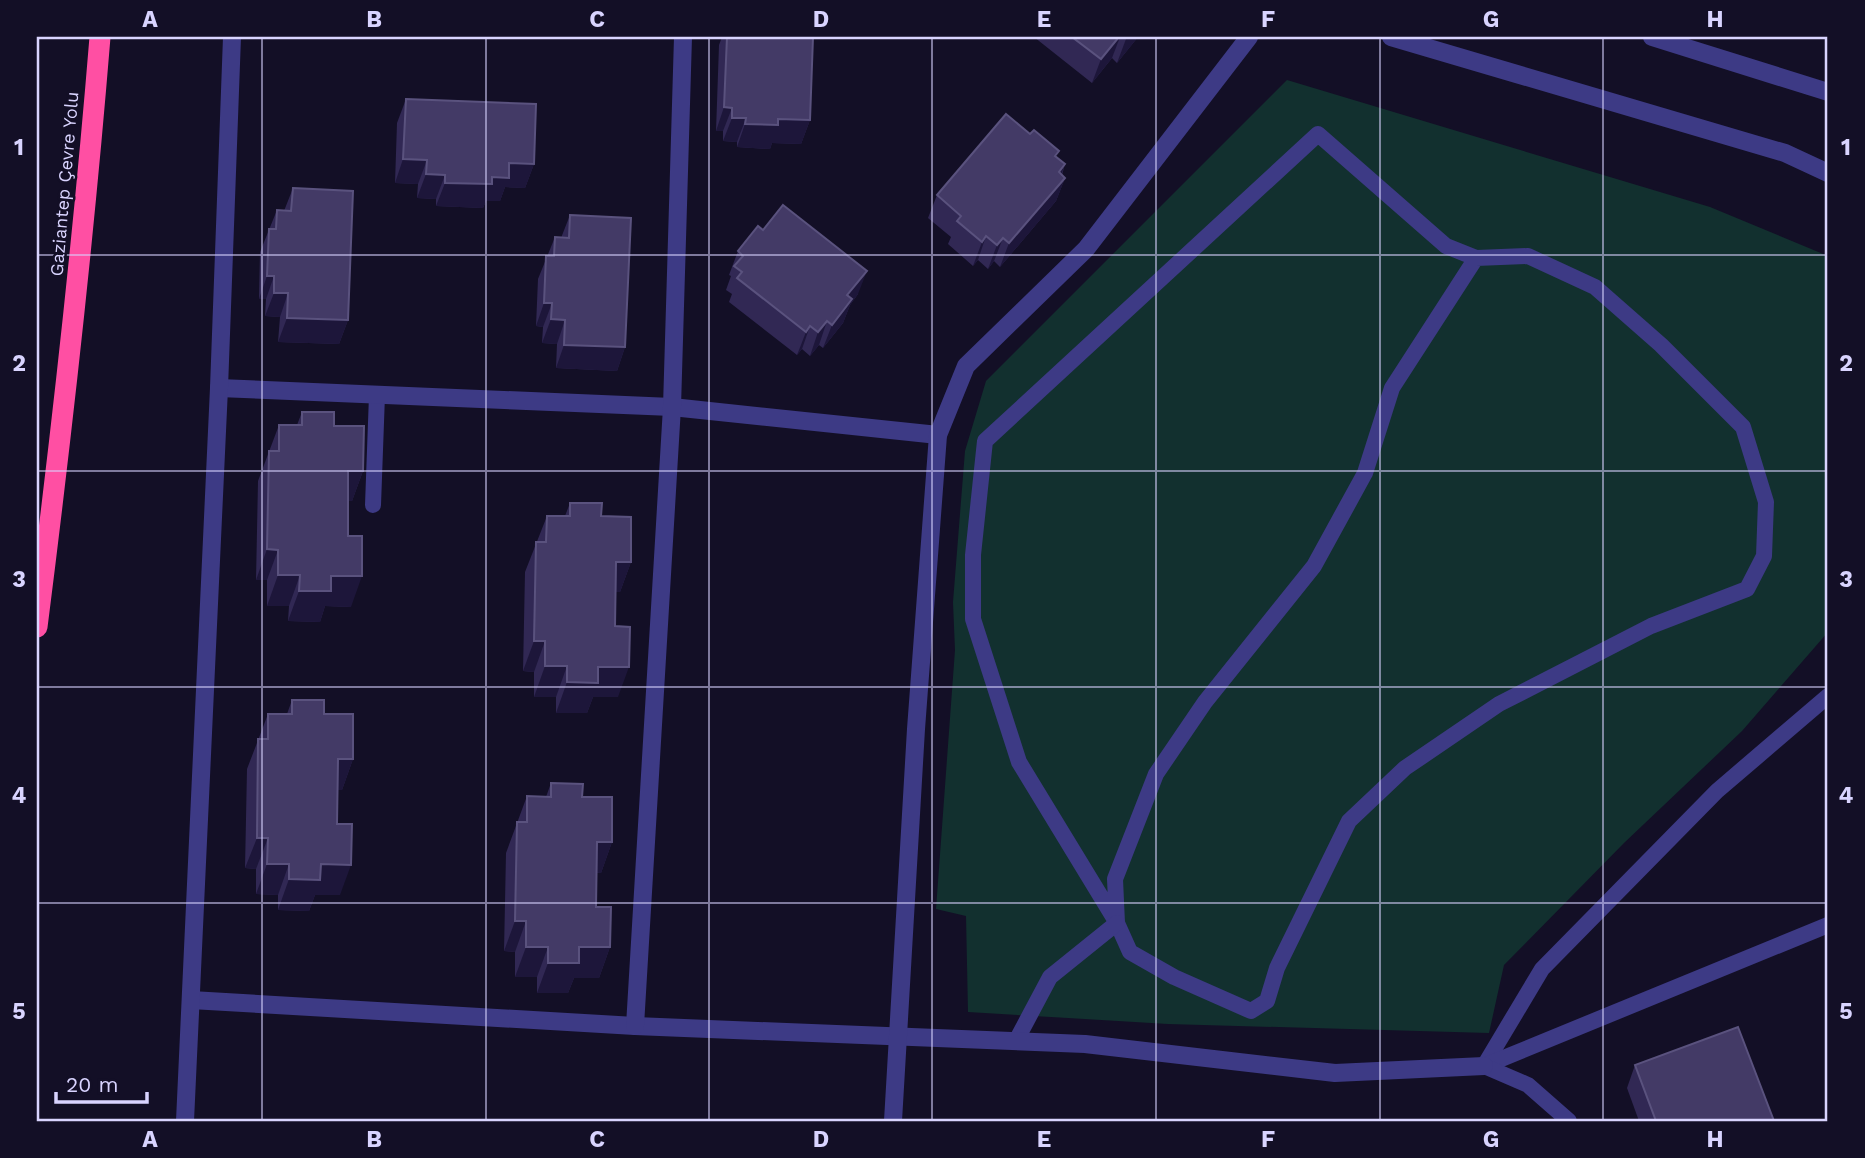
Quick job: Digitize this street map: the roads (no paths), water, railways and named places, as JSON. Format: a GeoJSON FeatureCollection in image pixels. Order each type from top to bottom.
{"type":"FeatureCollection","features":[{"type":"Feature","properties":{"kind":"highway","name":"Gaziantep Çevre Yolu"},"geometry":{"type":"LineString","coordinates":[[37,627],[79,279],[100,37]]}},
{"type":"Feature","properties":{"kind":"street"},"geometry":{"type":"LineString","coordinates":[[185,1121],[219,388],[232,37]]}},
{"type":"Feature","properties":{"kind":"street"},"geometry":{"type":"LineString","coordinates":[[635,1026],[672,407],[683,37]]}},
{"type":"Feature","properties":{"kind":"street"},"geometry":{"type":"LineString","coordinates":[[893,1121],[916,729],[938,435],[966,366],[1086,249],[1249,37]]}},
{"type":"Feature","properties":{"kind":"street"},"geometry":{"type":"LineString","coordinates":[[1391,37],[1786,153],[1828,173]]}},
{"type":"Feature","properties":{"kind":"street"},"geometry":{"type":"LineString","coordinates":[[1652,37],[1828,92]]}},
{"type":"Feature","properties":{"kind":"street"},"geometry":{"type":"LineString","coordinates":[[219,388],[672,407],[938,435]]}},
{"type":"Feature","properties":{"kind":"street"},"geometry":{"type":"LineString","coordinates":[[191,1000],[635,1026],[1085,1044],[1335,1073],[1484,1066]]}},
{"type":"Feature","properties":{"kind":"lane"},"geometry":{"type":"LineString","coordinates":[[1318,134],[1446,246],[1476,258],[1528,256],[1595,287],[1661,345],[1743,427],[1766,502],[1764,556],[1747,589],[1651,626],[1499,704],[1405,768],[1349,821],[1277,968],[1267,1001],[1251,1011],[1174,977],[1130,952],[1117,923],[1019,762],[973,619],[973,555],[985,441],[1318,134]]}},
{"type":"Feature","properties":{"kind":"lane"},"geometry":{"type":"LineString","coordinates":[[1117,923],[1115,879],[1156,774],[1205,702],[1314,566],[1365,473],[1392,388],[1476,258]]}},
{"type":"Feature","properties":{"kind":"lane"},"geometry":{"type":"LineString","coordinates":[[373,505],[377,395]]}},
{"type":"Feature","properties":{"kind":"lane"},"geometry":{"type":"LineString","coordinates":[[1484,1066],[1542,969],[1717,791],[1828,696]]}},
{"type":"Feature","properties":{"kind":"lane"},"geometry":{"type":"LineString","coordinates":[[1016,1041],[1050,977],[1117,923]]}},
{"type":"Feature","properties":{"kind":"lane"},"geometry":{"type":"LineString","coordinates":[[1484,1066],[1828,925]]}},
{"type":"Feature","properties":{"kind":"lane"},"geometry":{"type":"LineString","coordinates":[[1484,1066],[1528,1085],[1569,1121]]}}]}
